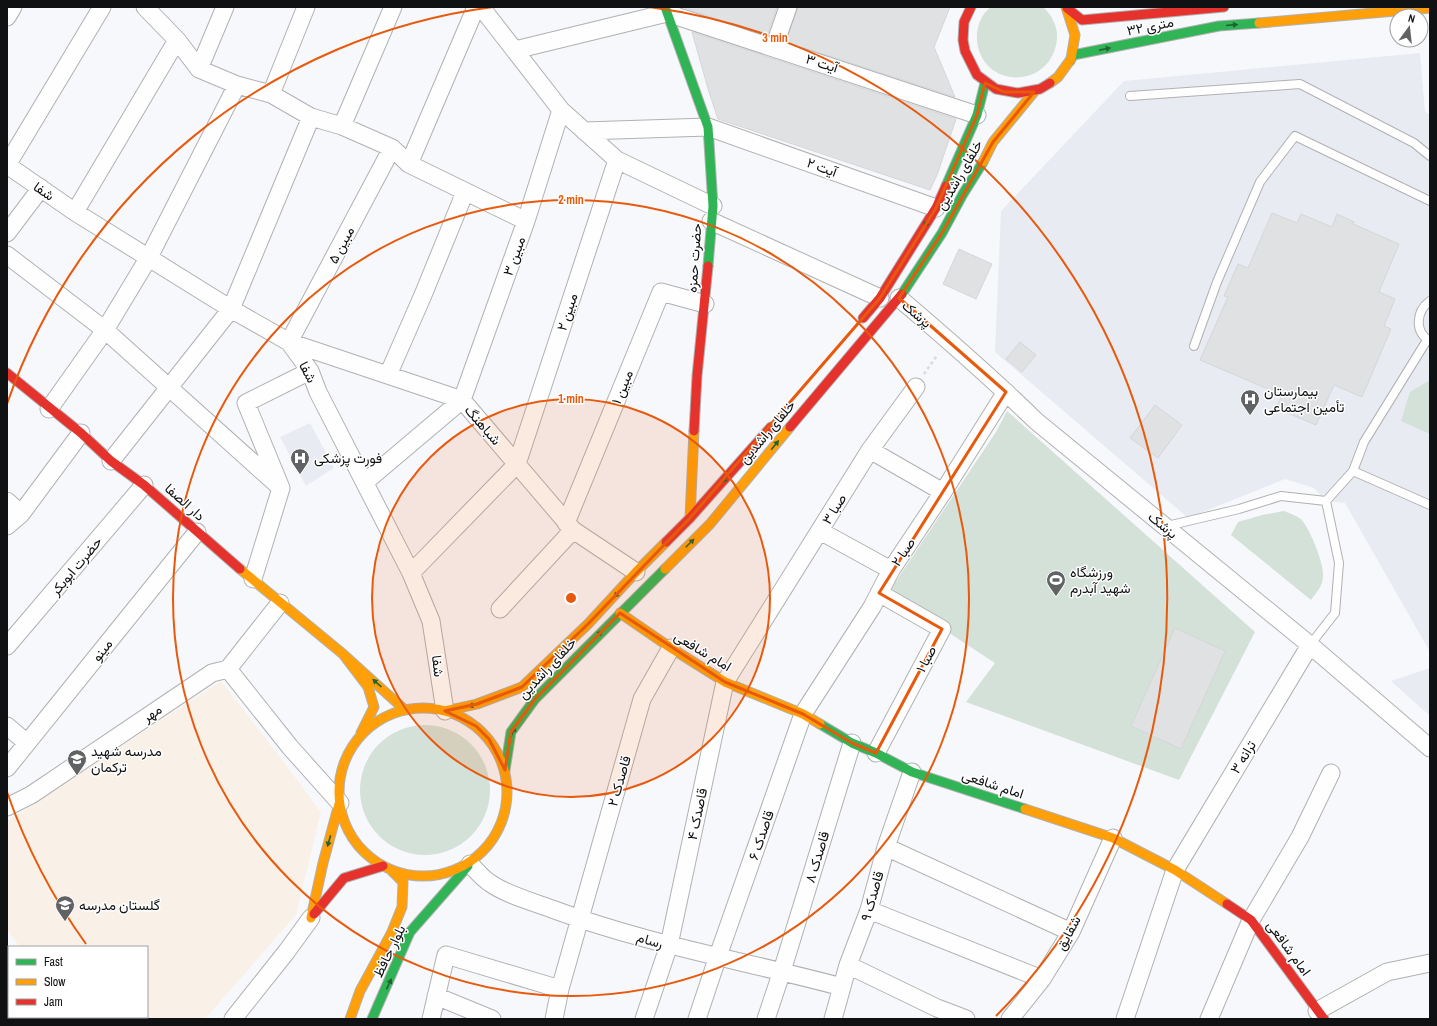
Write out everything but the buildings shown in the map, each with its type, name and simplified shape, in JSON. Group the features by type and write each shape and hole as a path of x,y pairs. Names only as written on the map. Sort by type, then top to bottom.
{"main road":[{"path":"971,7 963,26 963,43 967,60 977,75 985,83 1004,92 1019,94 1034,92 1045,87 1064,72 1070,61 1075,44 1074,25 1067,8"},
{"path":"1183,7 1196,10"},
{"name":"۳۲ متری","path":"1067,8 1082,20 1224,7"},
{"name":"حضرت حمزه","path":"666,10 708,126 712,214 705,304 697,376 690,518"},
{"name":"۳۲ متری","path":"1070,61 1073,55 1219,26 1389,11"},
{"name":"خلفای راشدین","path":"856,326 880,298 936,208 977,115 985,83"},
{"name":"خلفای راشدین","path":"505,770 511,732 536,699 710,524 860,341 899,298 942,233 963,194 979,170 993,142 1034,92"},
{"name":"دار الصفا","path":"7,373 49,409 81,433 112,461 144,485 280,603 343,654"},
{"name":"خلفای راشدین","path":"445,711 477,704 522,687 588,624 636,572 690,518 778,419"},
{"name":"امام شافعی","path":"620,613 670,648 725,682 804,714 852,743 876,753 912,772 1113,838 1175,870 1252,920 1321,1015"},
{"path":"343,654 405,710"},
{"path":"343,654 368,687 374,706 347,755 341,772 338,790 346,826 355,842 368,856 387,868 414,876 426,877 450,872 470,864"},
{"path":"357,739 379,720 405,710 425,708 445,711 461,717 476,726 489,739 499,754 505,770"},
{"name":"بلوار حافظ","path":"377,1016 410,932 470,864 483,852 500,828 508,800 508,785 505,770"},
{"path":"311,918 323,863 340,803"},
{"path":"311,918 344,878 387,868"},
{"name":"بلوار حافظ","path":"350,1019 360,991 391,934 402,907 403,882 387,868"},
{"path":"344,878 359,875 372,876"},
{"path":"395,891 402,907"}],"street":[{"path":"7,17 14,7"},
{"path":"7,165 102,7"},
{"path":"145,7 177,40 199,69 237,85 271,94 311,117 342,126 392,148 409,164 526,221"},
{"path":"199,69 225,7"},
{"path":"271,94 306,7"},
{"path":"342,126 393,7"},
{"path":"409,164 476,7"},
{"path":"481,7 561,110 617,160 712,214 880,298"},
{"path":"774,47 788,7"},
{"path":"515,50 666,10"},
{"name":"آیت ۳","path":"666,10 977,115"},
{"path":"75,212 177,40"},
{"path":"49,409 105,330 149,257 237,85"},
{"name":"مبین ۳","path":"462,400 526,221 561,110"},
{"path":"112,461 231,309 311,117"},
{"path":"584,131 708,126"},
{"name":"آیت ۲","path":"708,126 936,208"},
{"name":"مبین ۵","path":"290,342 392,148"},
{"name":"مبین ۲","path":"517,464 617,160"},
{"name":"شفا","path":"7,165 75,212 231,309 290,342 310,371 318,392 411,573 431,621 445,711"},
{"path":"7,233 40,188"},
{"path":"388,375 424,294 465,192"},
{"path":"7,255 105,330 281,488"},
{"name":"مبین ۱","path":"570,526 662,292 705,304"},
{"name":"پزشک","path":"899,298 947,339 1036,421 1310,645 1430,748"},
{"name":"شباهنگ","path":"290,342 462,400 570,526 636,572"},
{"path":"254,580 281,488 246,403 310,371"},
{"name":"صبا ۳","path":"725,682 870,450 916,386"},
{"name":"صبا ۲","path":"804,714 872,607 891,570 943,492 1006,392"},
{"path":"364,482 462,400"},
{"path":"7,526 21,514 81,433"},
{"path":"870,450 943,492"},
{"path":"411,573 517,464"},
{"name":"حضرت ابوبکر","path":"7,646 144,485"},
{"path":"7,501 21,514"},
{"path":"500,609 570,526"},
{"path":"820,531 891,570"},
{"name":"مینو","path":"7,768 197,532"},
{"name":"صبا ۱","path":"876,753 942,629 879,593"},
{"path":"280,603 228,669 290,746 340,803"},
{"name":"ترانه ۳","path":"1126,1019 1175,870 1310,645"},
{"name":"قاصدک ۲","path":"554,1019 560,988 642,699 670,648"},
{"name":"مهر","path":"7,807 31,795 212,672 228,669"},
{"name":"قاصدک ۴","path":"644,1019 669,945 725,682"},
{"name":"قاصدک ۶","path":"697,1019 804,714"},
{"path":"7,726 27,743"},
{"name":"قاصدک ۸","path":"766,1019 852,743"},
{"name":"قاصدک ۹","path":"833,1019 848,965 869,910 886,847 912,772"},
{"path":"1209,1019 1252,920 1300,837 1331,773"},
{"name":"شقایق","path":"1010,1019 1042,979 1071,932 1113,838"},
{"path":"886,847 1071,932"},
{"name":"رسام","path":"470,864 490,883 505,891 580,919 669,945 782,971 842,987"},
{"path":"869,910 1042,979"},
{"path":"233,1019 288,951 311,918"},
{"path":"431,1019 446,955 560,988"},
{"path":"1321,1015 1387,972 1430,963"},
{"path":"848,965 937,1008 966,1019"},
{"path":"436,996 492,1019"}],"lane":[{"path":"1130,96 1300,84 1414,143 1430,156"},
{"path":"1194,346 1217,282 1260,182 1295,136 1430,201"},
{"path":"1326,502 1353,471 1364,442 1429,340 1422,334 1419,326 1419,318 1421,310 1430,300"},
{"path":"1353,471 1430,506"},
{"path":"1165,527 1239,509 1280,496 1326,502"},
{"path":"1310,645 1335,613 1339,562 1326,502"}],"path":[{"path":"916,386 947,339"}],"highlighted area":[{"path":"985,83 1004,92 1034,92 993,142 942,233 899,298 1006,392 879,593 942,629 876,753 852,743 803,714 725,682 620,613 535,699 511,732 505,770 489,739 476,726 445,711 477,704 522,687 588,624 690,518 880,298 936,208 977,115"}],"shaded area":[{"path":"991,7 1043,7 1052,17 1057,39 1052,56 1043,68 1031,75 1017,77 1003,75 990,68 981,56 977,35 978,26 984,13"},
{"name":"بیمارستان تأمین اجتماعی","path":"1420,53 1425,112 1430,115 1430,652 1345,503 1326,501 1314,488 1285,479 1188,518 995,352 1001,211 1124,81"},
{"path":"1430,380 1430,434 1401,421 1410,392"},
{"name":"ورزشگاه شهید آبدرم","path":"1007,411 1255,632 1179,780 966,702 995,663 888,593 996,432"},
{"path":"310,423 334,468 306,486 280,437"},
{"path":"1284,511 1301,519 1305,524 1319,555 1323,570 1323,580 1319,589 1311,600 1231,535 1238,522 1262,515"},
{"path":"1430,668 1430,716 1391,681"},
{"path":"221,681 321,812 296,915 205,1019 76,1019 148,1018 148,946 19,946 7,930 7,821"},
{"path":"425,725 450,730 471,744 485,765 490,790 485,815 471,836 450,850 425,855 400,850 379,836 365,815 360,790 365,765 379,744 400,730"},
{"path":"7,955 8,1018 64,1019 7,1019"}],"traffic: fast":[{"path":"665,7 708,127 713,206 708,266"},
{"path":"1070,61 1073,55 1219,26 1259,23"},
{"path":"946,186 977,115 985,83"},
{"path":"902,294 942,233 963,194 983,162"},
{"path":"505,770 511,732 535,699 665,569"},
{"path":"820,724 852,743 876,753 912,772 1025,809"},
{"path":"372,1019 410,932 468,866"}],"traffic: slow":[{"path":"1050,83 1058,77 1071,59 1075,35 1066,7"},
{"path":"1259,23 1430,8"},
{"path":"983,162 993,142 1034,92"},
{"path":"665,569 710,524 790,427"},
{"path":"690,518 694,431"},
{"path":"445,711 477,704 522,687 588,624 666,542"},
{"path":"240,569 343,654"},
{"path":"620,613 671,648 725,682 803,714 820,724"},
{"path":"361,733 374,707 368,687 343,654 405,710"},
{"path":"415,708 431,708 455,714 470,722 483,732 493,745 501,760 506,776 507,792 506,808 501,824 493,839 483,852 470,862 447,873 431,876 415,876 399,873 383,866 369,857 358,846 349,832 342,816 339,800 339,784 342,768 349,752 358,738 369,727 383,718 399,711 415,708"},
{"path":"311,918 323,863 339,804"},
{"path":"1025,809 1113,838 1175,870 1227,904"},
{"path":"350,1019 360,991 391,934 402,907 403,882 391,870"}],"traffic: jam":[{"path":"971,7 964,22 963,40 965,51 977,75 996,89 1018,93 1040,89 1050,83"},
{"path":"1067,8 1082,20 1224,7"},
{"path":"863,318 880,298 936,208 946,186"},
{"path":"694,431 697,376 708,266"},
{"path":"790,427 902,294"},
{"path":"7,373 81,433 111,461 144,485 240,569"},
{"path":"666,542 690,518 771,427"},
{"path":"314,914 344,878 383,866"},
{"path":"1227,904 1251,920 1324,1019"}],"place":[{"name":"بیمارستان تأمین اجتماعی","path":"1250,416"},
{"name":"فورت پزشکی","path":"300,475"},
{"name":"ورزشگاه شهید آبدرم","path":"1056,597"},
{"name":"مدرسه شهید ترکمان","path":"77,776"},
{"name":"گلستان مدرسه","path":"65,922"}]}
